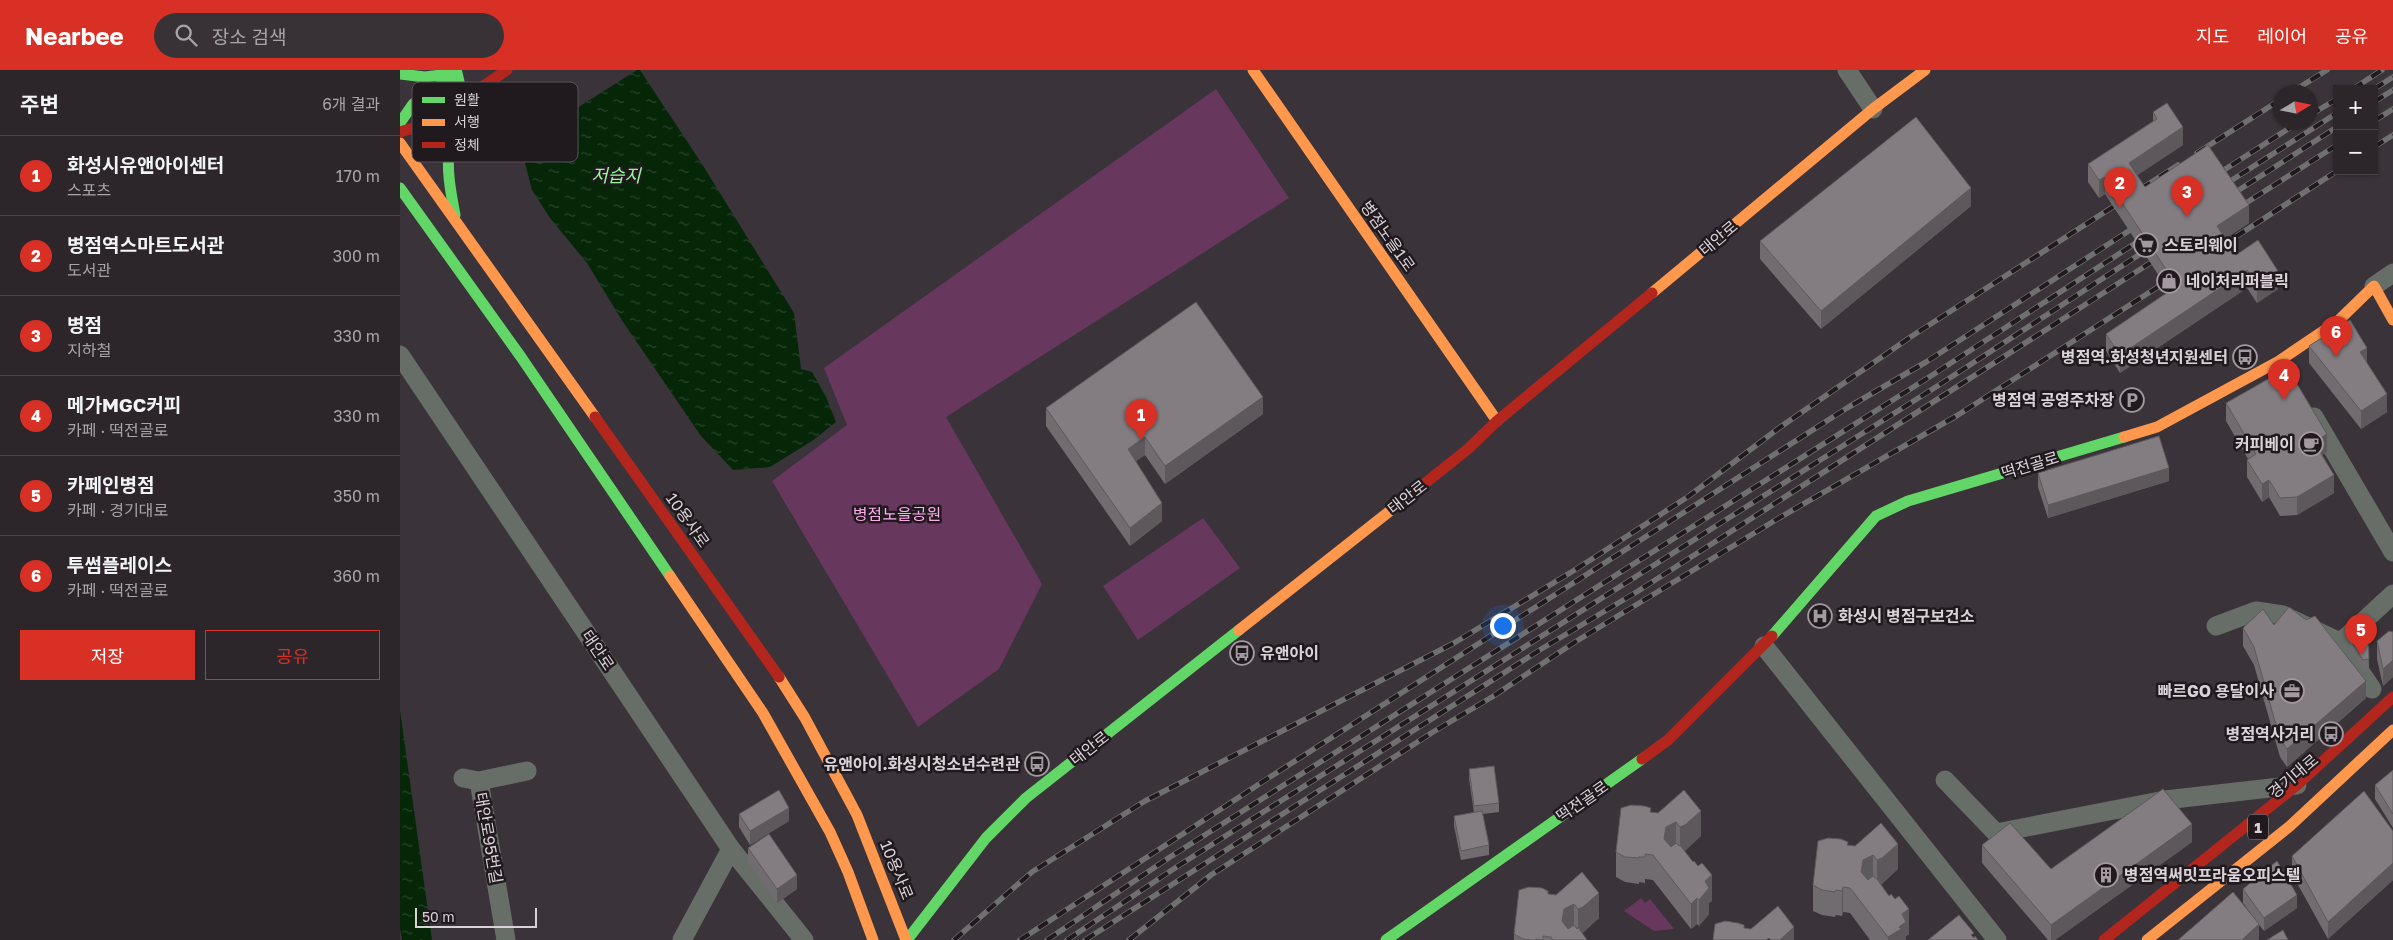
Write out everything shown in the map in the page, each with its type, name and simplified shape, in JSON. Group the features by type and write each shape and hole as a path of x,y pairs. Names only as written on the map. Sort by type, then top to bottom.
{"street":[{"path":"489,82 507,70"},
{"name":"병점노을1로","path":"1253,70 1497,420"},
{"path":"1847,70 1873,108"},
{"name":"태안로","path":"907,940 986,838 1026,798 1468,449 1497,420 1873,108 1925,70"},
{"path":"400,74 425,77 460,72"},
{"path":"445,82 460,72"},
{"path":"400,123 412,105"},
{"path":"400,132 412,128"},
{"name":"10용사로","path":"400,144 412,161"},
{"name":"10용사로","path":"413,162 770,663 805,718 857,815 907,940"},
{"path":"447,162 457,224"},
{"path":"400,188 521,357 763,713 830,832 848,872 872,940"},
{"path":"412,225 436,240"},
{"path":"2393,273 2374,286 2393,320"},
{"name":"떡전골로","path":"1386,940 1668,740 1764,646 1876,516 1908,501 2157,427 2283,367 2374,286"},
{"name":"태안로","path":"400,355 731,849 804,940"},
{"path":"2306,404 2340,458 2393,552"},
{"path":"2342,643 2393,594"},
{"path":"2216,626 2256,611 2283,615 2342,643 2372,688"},
{"path":"1764,646 1997,940"},
{"name":"경기대로","path":"2104,940 2297,785 2393,697"},
{"name":"경기대로","path":"2119,940 2278,811 2393,711"},
{"name":"경기대로","path":"2147,940 2290,826 2393,730"},
{"name":"태안로95번길","path":"506,940 471,779 527,771"},
{"path":"1945,780 1996,833 2164,800 2297,785"},
{"path":"682,940 731,849"}],"green space":[{"name":"병점노을공원","path":"1216,89 1289,198 946,417 1042,584 999,669 918,727 772,481 847,425 824,368"},
{"path":"1203,518 1240,568 1138,640 1103,586"},
{"path":"1641,898 1645,903 1650,899 1674,929 1654,931 1624,911"}],"water":[{"name":"저습지","path":"637,70 640,70 702,164 794,313 801,369 812,372 826,397 836,422 812,441 770,467 733,470 701,436 623,322 587,263 550,218 532,190 525,162 578,162 578,107"},
{"path":"400,710 432,940 402,940 400,928"}],"building":[{"path":"2167,103 2183,127 2129,163 2145,187 2208,145 2249,205 2217,226 2236,255 2258,240 2278,271 2257,285 2247,270 2120,355 2106,334 2177,286 2105,177 2099,180 2088,164 2157,119 2153,112"},
{"path":"1916,117 1971,188 1821,311 1760,241"},
{"path":"1196,302 1263,397 1165,466 1145,437 1128,449 1162,503 1130,528 1046,408"},
{"path":"2350,320 2367,348 2360,352 2387,394 2361,411 2309,346"},
{"path":"2284,370 2291,374 2327,434 2314,442 2334,475 2297,497 2280,498 2269,480 2262,484 2247,460 2256,454 2226,403"},
{"path":"2159,436 2169,468 2048,505 2038,473"},
{"path":"2289,607 2306,620 2315,616 2366,681 2287,749 2280,739 2254,647 2243,628 2263,609 2274,625"},
{"path":"2368,621 2369,659 2363,660 2350,639"},
{"path":"2389,631 2393,632 2393,660 2383,669 2377,641"},
{"path":"1494,766 1499,803 1474,806 1469,769"},
{"path":"2393,770 2393,814 2375,785"},
{"name":"병점역써밋프라움오피스텔","path":"2163,789 2192,824 2051,925 1982,845 2010,823 2051,869"},
{"path":"779,790 789,808 750,831 739,814"},
{"path":"1684,790 1701,811 1685,825 1680,827 1676,822 1666,827 1664,839 1671,847 1676,843 1680,845 1693,862 1698,866 1702,863 1712,875 1705,881 1709,888 1699,900 1697,898 1691,904 1653,855 1645,854 1645,857 1639,858 1625,857 1616,852 1621,808 1631,805 1644,806 1651,808 1650,812 1658,813"},
{"path":"2364,791 2393,831 2393,863 2328,922 2292,856"},
{"path":"1482,811 1489,845 1461,851 1454,816"},
{"path":"1881,823 1898,844 1882,858 1877,860 1873,855 1863,860 1861,872 1868,880 1873,876 1877,879 1889,896 1891,894 1895,899 1899,896 1909,909 1902,914 1906,922 1899,927 1901,929 1888,937 1850,888 1843,887 1842,891 1836,890 1835,892 1822,890 1813,885 1818,841 1828,838 1841,839 1848,842 1847,845 1855,846"},
{"path":"769,834 797,875 777,889 748,848"},
{"path":"2277,861 2297,895 2264,918 2243,889"},
{"path":"1582,872 1599,893 1583,907 1578,909 1574,904 1564,909 1562,921 1568,929 1574,925 1577,929 1578,927 1587,940 1553,940 1551,937 1543,936 1543,940 1532,940 1523,939 1514,934 1519,890 1529,887 1542,888 1548,891 1548,894 1556,895"},
{"path":"2233,892 2259,924 2242,940 2178,940"},
{"path":"1778,906 1794,927 1780,940 1771,940 1769,938 1766,940 1713,940 1715,924 1725,921 1738,923 1744,925 1744,928 1751,929"},
{"path":"1959,915 1974,933 1971,935 1974,938 1975,936 1978,940 1928,940"},
{"path":"2283,930 2288,940 2267,940"}],"railway":[{"path":"2303,85 2327,70"},
{"path":"2359,85 2382,70"},
{"path":"2378,86 2393,77"},
{"path":"2378,99 2393,90"},
{"path":"2318,110 2333,101"},
{"path":"2197,153 2273,104"},
{"path":"2378,118 2393,109"},
{"path":"2221,187 2333,116"},
{"path":"2213,177 2286,130"},
{"path":"2228,197 2333,130"},
{"path":"2378,144 2393,135"},
{"path":"2235,210 2333,148"},
{"path":"954,940 1032,872 1145,801 1454,643 1578,568 1689,496 1779,428 1912,336 2178,165"},
{"path":"2217,249 2333,174"},
{"path":"1020,940 1270,777 1847,408 1926,362 2141,223"},
{"path":"1047,940 1170,857 1934,374 2148,235"},
{"path":"1067,940 1178,866 1939,385 2154,245"},
{"path":"1085,940 1543,648 1635,593 2161,256"},
{"path":"1129,940 1211,875 1433,732 1492,697 1575,642 1779,518 1958,415 2175,276"}],"traffic: fast":[{"path":"400,74 425,77 457,73 459,82"},
{"path":"445,82 455,75"},
{"path":"400,123 412,105"},
{"path":"448,162 455,215"},
{"path":"400,188 521,357 670,576"},
{"path":"1772,636 1876,516 1908,501 2124,437"},
{"path":"907,940 986,838 1026,798 1239,630"},
{"path":"1386,940 1642,759"}],"traffic: slow":[{"path":"1253,70 1497,421"},
{"path":"1652,293 1873,109 1925,70"},
{"path":"400,143 412,160"},
{"path":"414,162 595,417"},
{"path":"2124,437 2157,427 2279,361 2338,321 2374,286 2393,320"},
{"path":"1239,630 1414,492"},
{"path":"670,576 763,713 830,832 848,872 873,940"},
{"path":"779,677 805,718 857,815 906,940"},
{"path":"2147,940 2290,826 2393,730"}],"traffic: jam":[{"path":"489,82 507,70"},
{"path":"400,132 412,128"},
{"path":"1414,492 1468,449 1497,421 1652,293"},
{"path":"595,417 779,677"},
{"path":"1642,759 1668,740 1772,636"},
{"path":"2104,940 2297,785 2393,697"}],"place":[{"name":"병점역스마트도서관","path":"2120,208"},
{"name":"병점","path":"2187,217"},
{"name":"스토리웨이","path":"2146,245"},
{"name":"네이처리퍼블릭","path":"2169,281"},
{"name":"병점역.화성청년지원센터","path":"2245,357"},
{"name":"투썸플레이스","path":"2336,357"},
{"name":"병점역 공영주차장","path":"2132,400"},
{"name":"메가MGC커피","path":"2284,400"},
{"name":"화성시유앤아이센터","path":"1141,440"},
{"name":"커피베이","path":"2311,444"},
{"name":"화성시 병점구보건소","path":"1820,616"},
{"name":"유앤아이","path":"1242,653"},
{"name":"카페인병점","path":"2361,655"},
{"name":"빠르GO 용달이사","path":"2292,691"},
{"name":"병점역사거리","path":"2331,734"},
{"name":"유앤아이.화성시청소년수련관","path":"1037,764"},
{"name":"병점역써밋프라움오피스텔","path":"2106,875"}]}
